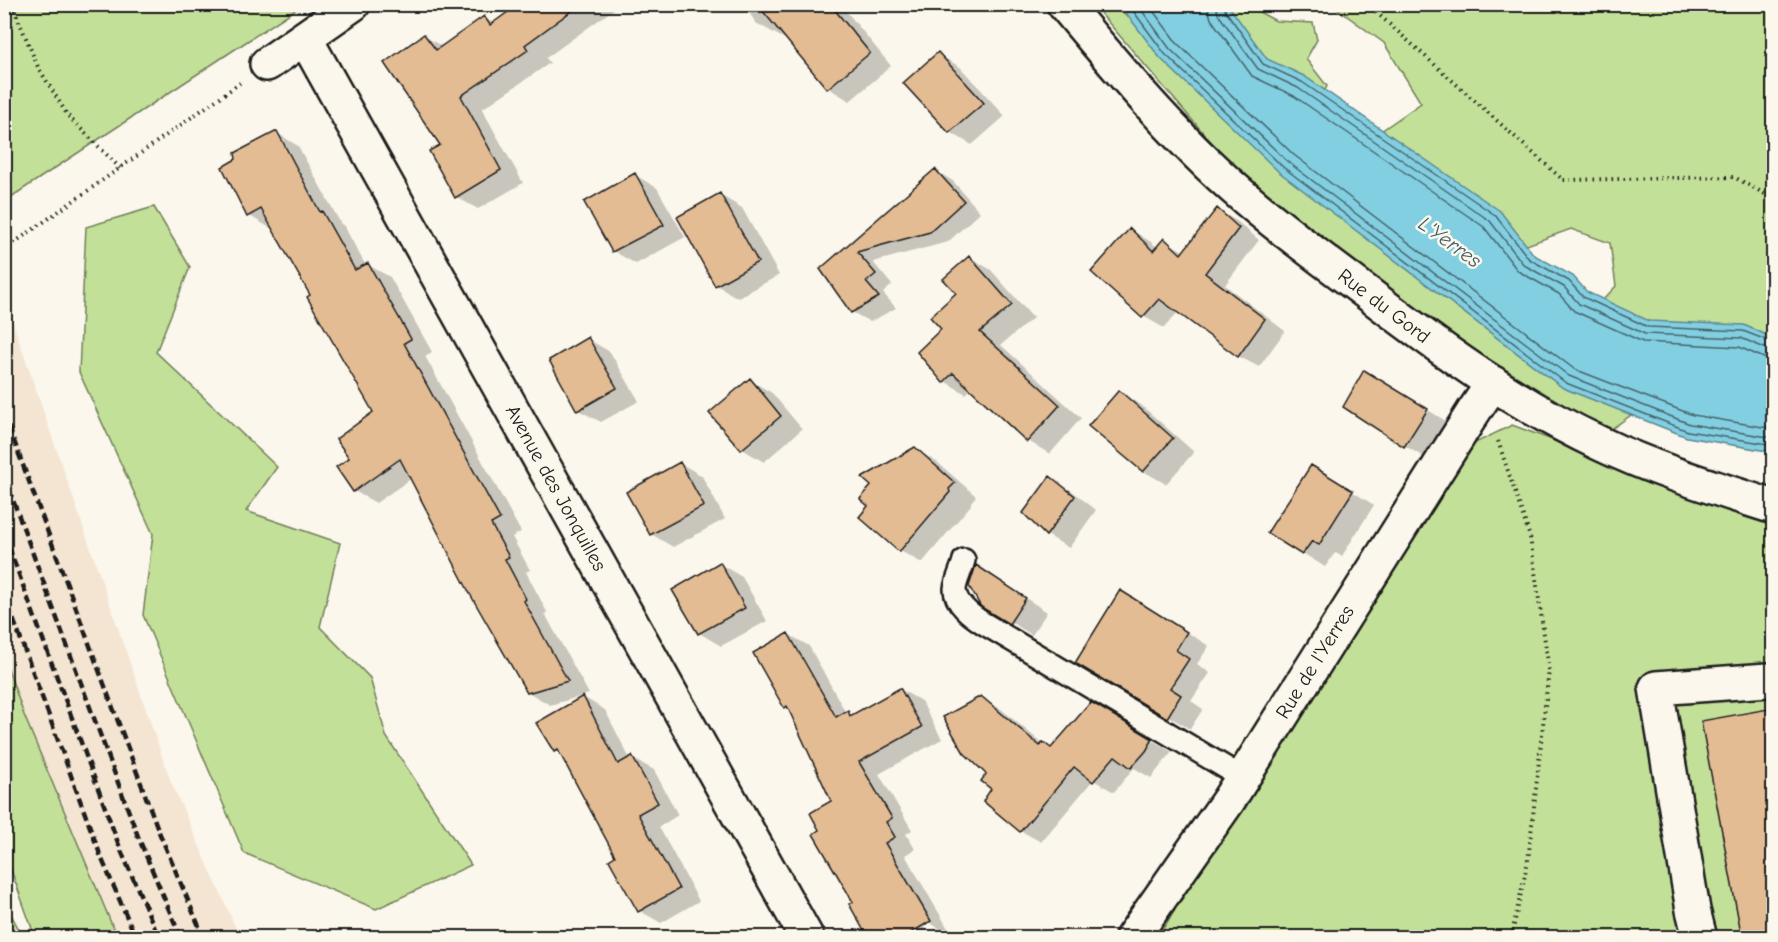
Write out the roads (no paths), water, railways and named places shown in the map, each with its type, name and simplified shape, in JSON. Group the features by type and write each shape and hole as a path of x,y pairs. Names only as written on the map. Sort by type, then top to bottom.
{"street":[{"path":"267,64 353,4"},
{"name":"Rue du Gord","path":"1064,4 1125,76 1192,149 1256,208 1440,349 1488,390 1530,408 1600,444 1692,481 1773,507"},
{"name":"Avenue des Jonquilles","path":"305,38 807,938"},
{"name":"Rue de l'Yerres","path":"1132,938 1243,778 1488,390"},
{"path":"1700,938 1693,910 1656,688 1773,681"}],"lane":[{"path":"964,560 955,591 959,603 982,624 1243,778"}],"water":[{"name":"L'Yerres","path":"1120,5 1228,5 1267,59 1304,76 1500,211 1534,255 1573,276 1587,292 1649,321 1744,325 1773,338 1773,452 1687,437 1563,388 1279,172 1160,58"}],"railway":[{"path":"4,414 159,832 204,938"},
{"path":"4,476 139,839 181,938"},
{"path":"4,534 120,848 159,938"},
{"path":"4,594 101,857 136,938"}]}
